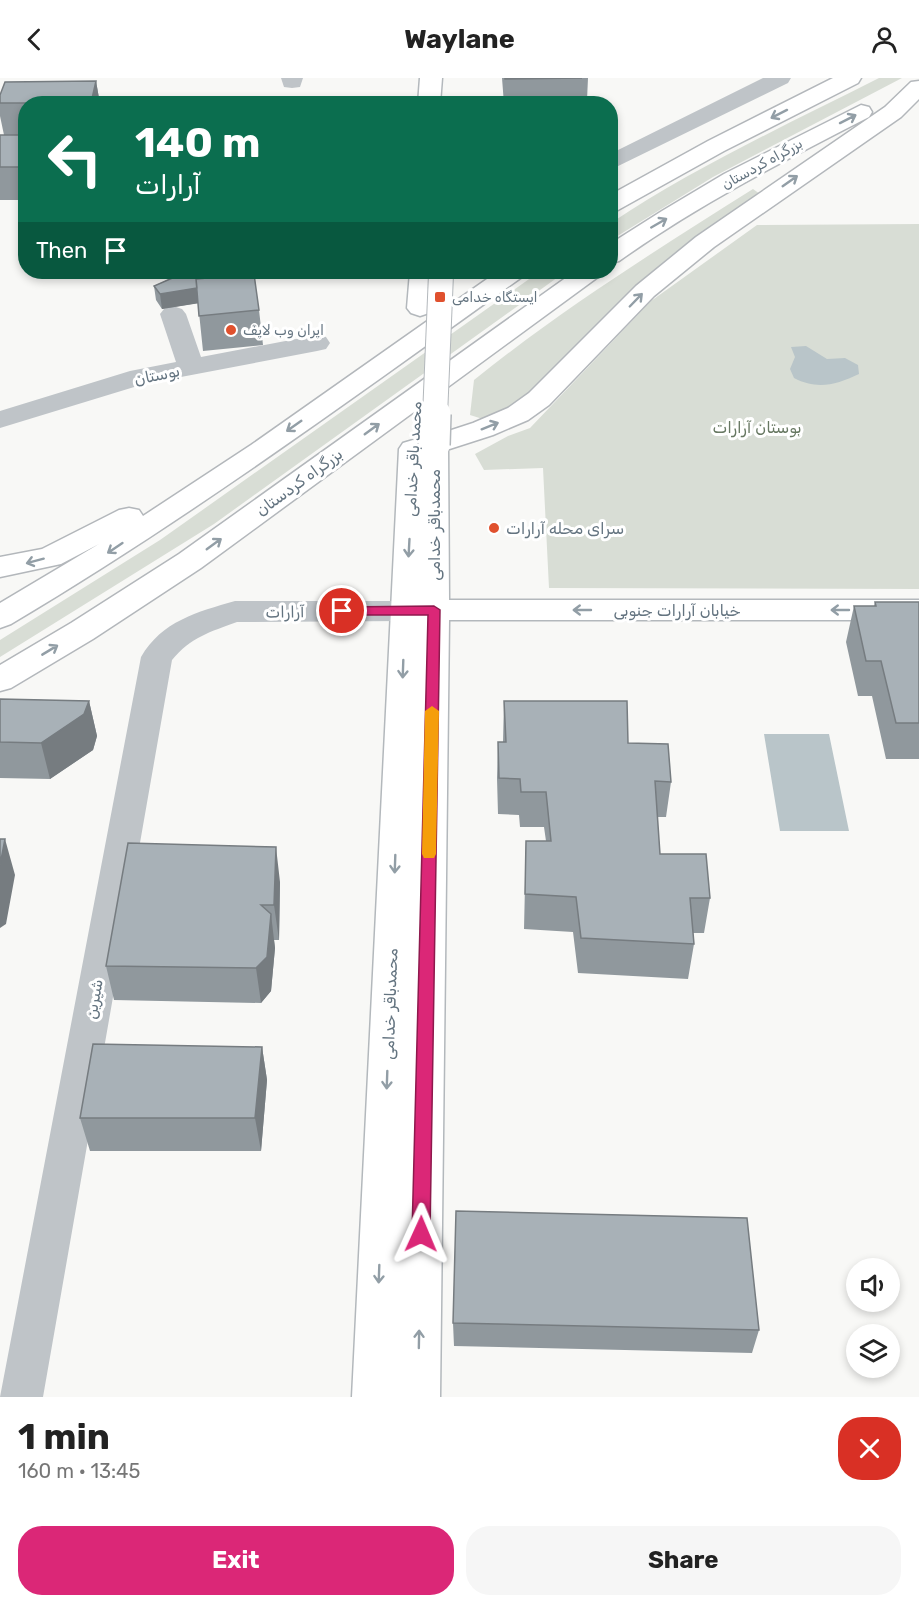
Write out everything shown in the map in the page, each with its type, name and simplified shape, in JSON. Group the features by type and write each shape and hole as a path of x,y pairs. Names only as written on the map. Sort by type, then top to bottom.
{"main road":[{"path":"429,96 430,78"},
{"path":"445,78 445,96"},
{"path":"618,201 716,146 850,78"},
{"path":"424,432 509,418 539,399 645,291 688,256 791,181 893,112 919,85"},
{"name":"بزرگراه کردستان","path":"618,250 642,233 759,164 919,85"},
{"name":"محمد باقر خدامی","path":"420,610 424,432 420,308 434,279"},
{"name":"محمد باقر خدامی","path":"424,432 436,279"},
{"path":"0,617 75,575 257,453 503,279"},
{"name":"بزرگراه کردستان","path":"0,680 82,631 190,561 579,279"},
{"path":"0,567 50,557 257,453"},
{"path":"418,1397 420,610"},
{"name":"خیابان آرارات جنوبی","path":"420,610 919,610"},
{"name":"محمدباقر خدامی","path":"374,1397 420,610"}],"street":[{"path":"618,159 654,139 780,78"},
{"path":"173,314 192,368"},
{"name":"بوستان","path":"0,420 139,377 317,343"},
{"name":"آرارات","path":"202,623 235,612 420,610"},
{"name":"شیرین","path":"21,1397 157,657 174,637 202,623"}],"green space":[{"path":"879,78 902,78 713,177 618,236 618,219 676,183"},
{"path":"753,189 760,194 664,262 505,415 489,421 470,415 474,380 541,329 613,279 618,279 618,276"},
{"name":"بوستان آرارات","path":"919,224 919,589 549,588 543,468 484,470 475,454 508,436 530,428 651,301 757,225"},
{"path":"529,279 555,279 214,524 0,657 0,640 160,540"}],"shaded area":[{"path":"806,346 827,359 845,358 858,365 859,374 826,385 811,384 794,378 790,369 795,357 791,347"},
{"path":"764,734 829,734 849,831 780,831"}],"building":[{"path":"505,78 582,78 505,79"},
{"path":"96,81 93,96 18,96 18,103 0,103 0,95 5,82"},
{"path":"0,135 18,135 18,167 0,167"},
{"path":"170,279 196,279 197,288 160,294 154,286"},
{"path":"196,279 255,279 259,310 199,316"},
{"path":"875,602 919,602 919,723 896,723 881,661 866,661 854,606 876,606"},
{"path":"0,699 89,701 84,714 41,743 0,742"},
{"path":"504,701 627,701 628,743 668,744 671,782 655,781 660,854 706,854 710,898 690,898 694,944 581,938 576,897 525,894 526,841 551,841 546,792 521,792 520,779 499,778 498,742 506,742"},
{"path":"0,839 5,839 0,865"},
{"path":"128,843 276,847 274,905 261,905 271,914 267,957 256,968 106,966"},
{"path":"93,1044 262,1047 255,1118 80,1118"},
{"path":"456,1211 747,1218 759,1330 453,1323"}],"slow traffic":[{"path":"429,854 432,711"}],"place":[{"name":"ایستگاه خدامی","path":"440,297"},
{"name":"ایران وب لایف","path":"231,330"},
{"name":"سرای محله آرارات","path":"494,528"}],"route":[{"path":"342,611 434,610 421,1234"}]}
